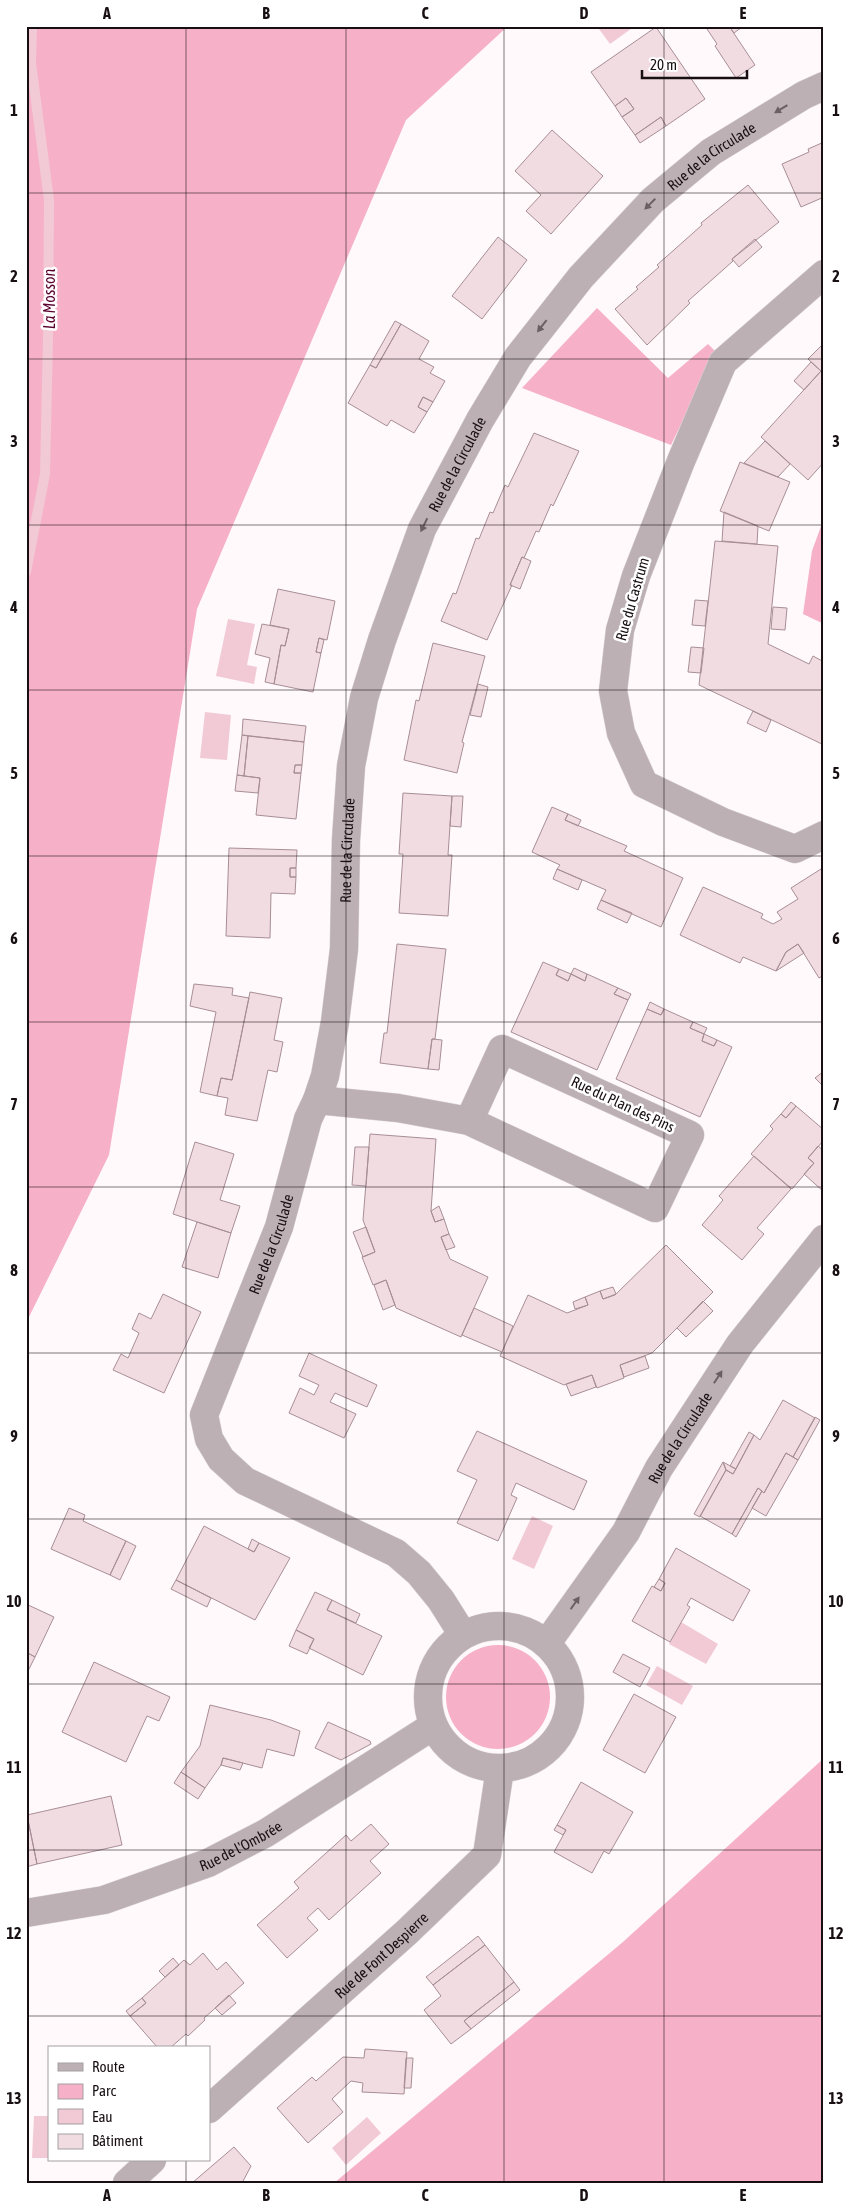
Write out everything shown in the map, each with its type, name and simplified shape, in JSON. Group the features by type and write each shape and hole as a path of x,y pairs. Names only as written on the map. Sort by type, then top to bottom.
{"street":[{"name":"Rue de la Circulade","path":"463,1635 441,1600 419,1573 396,1553 246,1480 221,1459 209,1439 204,1415 278,1227 308,1119 325,1076 335,1022 344,950 346,840 351,766 364,698 382,640 422,529 480,420 518,357 581,276 653,200 711,152 804,95 824,86"},
{"name":"Rue du Castrum","path":"824,274 723,362 636,576 620,630 613,691 621,734 644,784 723,822 795,849 824,835"},
{"name":"Rue du Plan des Pins","path":"317,1100 398,1108 469,1121 655,1208 690,1135 502,1049 469,1121"},
{"name":"Rue de la Circulade","path":"547,1643 626,1532 660,1468 740,1344 824,1239"},
{"path":"506,1625 528,1631 547,1643 562,1662 570,1685 570,1710 561,1733 545,1752 524,1764 500,1769 479,1766 460,1757 444,1743 433,1726 428,1706 428,1685 435,1665 447,1648 463,1635 484,1626 506,1625"},
{"name":"Rue de l'Ombrée","path":"26,1913 104,1900 208,1863 266,1833 433,1726"},
{"name":"Rue de Font Despierre","path":"210,2108 407,1932 487,1854 500,1769"},
{"path":"127,2183 150,2162"}],"green space":[{"path":"26,26 508,26 406,120 197,609 109,1155 26,1323"},
{"path":"597,308 668,378 708,344 716,352 671,445 522,388"},
{"path":"824,518 824,624 803,614 812,551"},
{"path":"498,1645 518,1649 535,1660 546,1677 550,1697 546,1717 535,1734 518,1745 498,1749 478,1745 461,1734 450,1717 446,1697 450,1677 461,1660 478,1649"},
{"path":"824,1758 824,2183 334,2183 623,1942"}],"water":[{"path":"603,26 635,26 610,44 599,29"},
{"path":"228,619 255,624 247,665 257,667 254,684 216,676"},
{"path":"205,712 231,715 227,760 200,758"},
{"path":"532,1516 553,1526 534,1569 512,1559"},
{"path":"681,1622 718,1644 706,1664 669,1644"},
{"path":"657,1666 693,1686 682,1705 646,1685"},
{"path":"34,2116 48,2116 48,2158 32,2158"},
{"path":"367,2117 381,2133 346,2165 332,2148"}],"building":[{"path":"705,26 729,26 755,65 736,78 715,46 717,44"},
{"path":"729,26 741,26 742,27 734,33"},
{"path":"656,27 705,99 666,126 661,117 635,135 622,117 634,109 626,98 615,106 591,72"},
{"path":"626,98 634,109 622,117 615,106"},
{"path":"661,117 666,126 640,143 635,135"},
{"path":"552,130 603,176 551,234 526,211 541,195 515,171"},
{"path":"824,142 824,197 801,207 782,164 809,152 808,149"},
{"path":"748,185 779,222 732,259 733,261 688,301 690,303 647,345 615,309 659,267 657,265 702,225 701,223"},
{"path":"498,237 527,260 482,319 452,296"},
{"path":"755,239 762,247 739,267 732,259"},
{"path":"395,321 401,324 376,368 370,365"},
{"path":"401,324 429,341 419,359 434,367 430,373 445,381 433,402 423,397 418,407 427,412 414,433 391,420 387,426 348,403 370,365 376,368"},
{"path":"823,344 824,462 808,480 761,437 821,371 808,359"},
{"path":"811,362 821,371 804,390 794,381"},
{"path":"423,397 433,402 427,412 418,407"},
{"path":"534,433 579,451 553,506 551,504 539,532 536,531 524,558 522,557 510,585 512,585 487,640 441,621 453,593 456,594 476,538 479,539 490,512 493,513 505,485 508,487"},
{"path":"765,441 790,464 778,477 744,463"},
{"path":"740,462 790,482 769,531 720,511"},
{"path":"724,512 758,526 757,544 722,541"},
{"path":"715,541 778,546 768,644 809,664 813,656 824,662 824,745 699,685"},
{"path":"522,557 531,561 520,589 510,585"},
{"path":"278,589 335,601 327,640 319,638 316,652 321,653 313,692 274,684 281,645 285,646 289,629 270,625"},
{"path":"695,600 708,601 705,626 692,625"},
{"path":"773,607 787,608 785,630 771,629"},
{"path":"262,624 289,629 285,646 281,645 274,684 265,682 270,658 255,654"},
{"path":"319,638 324,640 321,653 316,652"},
{"path":"433,643 485,656 462,742 464,743 457,773 404,760 416,700 419,701"},
{"path":"691,647 704,648 701,673 688,672"},
{"path":"478,684 488,687 481,717 470,715"},
{"path":"753,711 771,720 766,732 747,723"},
{"path":"243,719 306,726 304,742 242,735"},
{"path":"242,735 248,736 244,776 237,775"},
{"path":"248,736 304,742 302,765 295,765 294,773 301,773 296,819 256,815 260,778 244,776"},
{"path":"295,765 302,765 301,773 294,773"},
{"path":"237,775 260,778 258,793 235,791"},
{"path":"403,793 452,796 448,855 452,855 448,916 399,913 403,854 399,854"},
{"path":"452,796 463,796 461,827 450,826"},
{"path":"552,807 568,814 565,820 627,846 624,851 683,878 661,927 601,900 606,890 557,869 560,865 532,852"},
{"path":"568,814 581,820 578,826 565,820"},
{"path":"229,848 297,850 296,868 290,868 290,877 296,877 295,894 271,893 270,938 226,936"},
{"path":"290,868 296,868 296,877 290,877"},
{"path":"557,869 582,880 578,890 553,879"},
{"path":"821,869 824,873 824,975 819,978 798,944 786,952 776,971 743,957 740,963 680,935 703,887 763,914 761,918 773,924 782,919 777,912 798,899 791,888"},
{"path":"601,900 632,913 627,923 597,909"},
{"path":"397,944 446,949 435,1039 432,1039 428,1069 380,1063 384,1033 387,1033"},
{"path":"798,944 804,953 776,971 786,952"},
{"path":"543,962 559,969 556,975 568,981 571,974 585,981 587,974 618,988 614,994 628,1000 597,1070 511,1032"},
{"path":"574,968 587,974 585,981 571,974"},
{"path":"559,969 571,974 568,981 556,975"},
{"path":"194,984 233,988 232,995 249,998 232,1080 221,1078 217,1096 200,1092 216,1012 190,1006"},
{"path":"618,988 631,994 628,1000 614,994"},
{"path":"250,992 282,998 274,1040 283,1042 277,1072 268,1070 257,1121 225,1115 228,1098 217,1096 221,1078 232,1080"},
{"path":"650,1002 664,1009 661,1015 647,1009"},
{"path":"647,1009 661,1015 664,1009 693,1022 690,1028 704,1034 702,1041 714,1046 717,1040 732,1047 700,1117 616,1079"},
{"path":"693,1022 707,1028 704,1034 690,1028"},
{"path":"704,1034 717,1040 714,1046 702,1041"},
{"path":"432,1039 442,1040 439,1070 428,1069"},
{"path":"824,1071 824,1087 815,1078"},
{"path":"791,1102 796,1106 786,1118 781,1114"},
{"path":"796,1106 824,1130 824,1140 808,1158 814,1163 792,1189 751,1154 773,1129 770,1126 781,1114 786,1118"},
{"path":"370,1134 436,1139 431,1211 435,1222 444,1219 449,1234 441,1237 450,1259 488,1277 461,1337 396,1308 386,1280 373,1285 362,1257 375,1252 363,1220"},
{"path":"195,1142 234,1154 220,1200 240,1206 231,1233 173,1214"},
{"path":"818,1146 824,1151 824,1192 804,1174 814,1163 808,1158"},
{"path":"355,1147 369,1147 366,1186 352,1185"},
{"path":"754,1156 791,1189 757,1228 764,1234 742,1260 702,1225 723,1200 719,1196"},
{"path":"439,1206 444,1219 435,1222 431,1211"},
{"path":"197,1222 231,1233 218,1278 182,1267"},
{"path":"366,1227 375,1252 363,1257 353,1232"},
{"path":"449,1234 455,1247 446,1250 441,1237"},
{"path":"666,1245 713,1292 652,1353 620,1365 624,1378 597,1388 592,1375 564,1385 500,1356 528,1295 567,1313 588,1305 585,1297 600,1291 603,1299 615,1295"},
{"path":"386,1280 395,1305 383,1310 374,1285"},
{"path":"613,1287 616,1294 603,1299 600,1291"},
{"path":"163,1294 201,1312 164,1393 113,1370 121,1354 128,1358 139,1333 132,1329 139,1313 151,1319"},
{"path":"585,1297 588,1305 575,1309 573,1302"},
{"path":"703,1301 713,1311 686,1337 677,1328"},
{"path":"474,1308 513,1326 502,1352 462,1335"},
{"path":"309,1353 377,1385 367,1407 335,1393 330,1402 356,1414 344,1438 289,1413 300,1388 314,1395 319,1385 299,1376"},
{"path":"645,1356 649,1368 624,1377 620,1365"},
{"path":"592,1375 596,1387 571,1396 566,1384"},
{"path":"783,1400 815,1418 793,1457 786,1453 764,1493 758,1488 732,1534 700,1516 726,1470 733,1474 754,1435 760,1440"},
{"path":"815,1417 820,1420 798,1460 793,1457"},
{"path":"477,1431 587,1481 574,1510 516,1483 511,1495 517,1498 498,1541 457,1523 477,1480 457,1471"},
{"path":"749,1432 754,1435 736,1469 730,1466"},
{"path":"786,1453 798,1460 766,1516 752,1508 762,1491 764,1493"},
{"path":"723,1462 736,1469 733,1474 726,1470"},
{"path":"723,1462 726,1470 700,1517 694,1514"},
{"path":"758,1488 762,1491 736,1537 732,1534"},
{"path":"69,1508 85,1515 83,1521 126,1541 110,1575 51,1549"},
{"path":"204,1526 254,1552 259,1543 290,1558 255,1620 176,1580"},
{"path":"252,1539 259,1543 254,1552 248,1549"},
{"path":"126,1541 136,1546 120,1580 110,1575"},
{"path":"676,1548 750,1590 733,1621 691,1598 687,1605 690,1607 670,1642 632,1621 652,1586 661,1591 665,1583 659,1579"},
{"path":"659,1579 665,1583 661,1591 654,1587"},
{"path":"176,1580 211,1598 207,1607 171,1589"},
{"path":"315,1592 332,1600 327,1610 382,1636 363,1675 309,1648 314,1639 296,1630"},
{"path":"332,1600 360,1614 356,1623 327,1610"},
{"path":"26,1604 54,1617 35,1657 26,1652"},
{"path":"296,1630 314,1639 307,1654 289,1646"},
{"path":"26,1652 35,1657 26,1675"},
{"path":"623,1654 650,1668 640,1687 613,1672"},
{"path":"94,1662 170,1697 159,1721 147,1716 126,1762 62,1732"},
{"path":"634,1694 676,1717 645,1773 603,1750"},
{"path":"210,1705 271,1720 300,1731 294,1756 267,1749 262,1768 223,1758 221,1765 205,1788 181,1772 200,1746"},
{"path":"328,1722 370,1741 371,1744 341,1760 315,1748"},
{"path":"223,1758 243,1763 240,1770 221,1765"},
{"path":"181,1772 205,1788 198,1799 174,1783"},
{"path":"581,1782 633,1812 609,1854 604,1851 592,1873 554,1852 566,1830 557,1825"},
{"path":"111,1796 122,1845 37,1864 27,1815"},
{"path":"26,1815 37,1864 26,1867"},
{"path":"371,1824 389,1844 370,1861 381,1873 329,1920 318,1908 307,1918 318,1930 287,1958 257,1925 299,1888 294,1882 346,1835 351,1841"},
{"path":"557,1825 566,1830 563,1835 554,1830"},
{"path":"478,1936 485,1945 433,1985 426,1977"},
{"path":"485,1945 514,1982 464,2021 471,2029 451,2044 424,2010 441,1996 433,1985"},
{"path":"203,1953 217,1970 226,1962 244,1983 204,2018 205,2020 188,2036 186,2034 172,2046 156,2046 130,2016 146,2003 142,1998 184,1960 190,1965"},
{"path":"173,1958 179,1965 165,1977 159,1971"},
{"path":"514,1982 520,1990 471,2029 464,2021"},
{"path":"229,1995 236,2003 222,2015 215,2008"},
{"path":"142,1998 146,2003 130,2016 126,2011"},
{"path":"365,2049 407,2052 404,2094 362,2092 363,2083 351,2081 332,2099 343,2112 308,2143 277,2108 312,2077 316,2081 343,2057 364,2058"},
{"path":"406,2058 413,2058 411,2088 404,2088"},
{"path":"234,2147 251,2166 242,2183 192,2183"}],"waterway":[{"name":"La Mosson","path":"26,572 45,474 48,338 49,200 31,63 32,26"}]}
